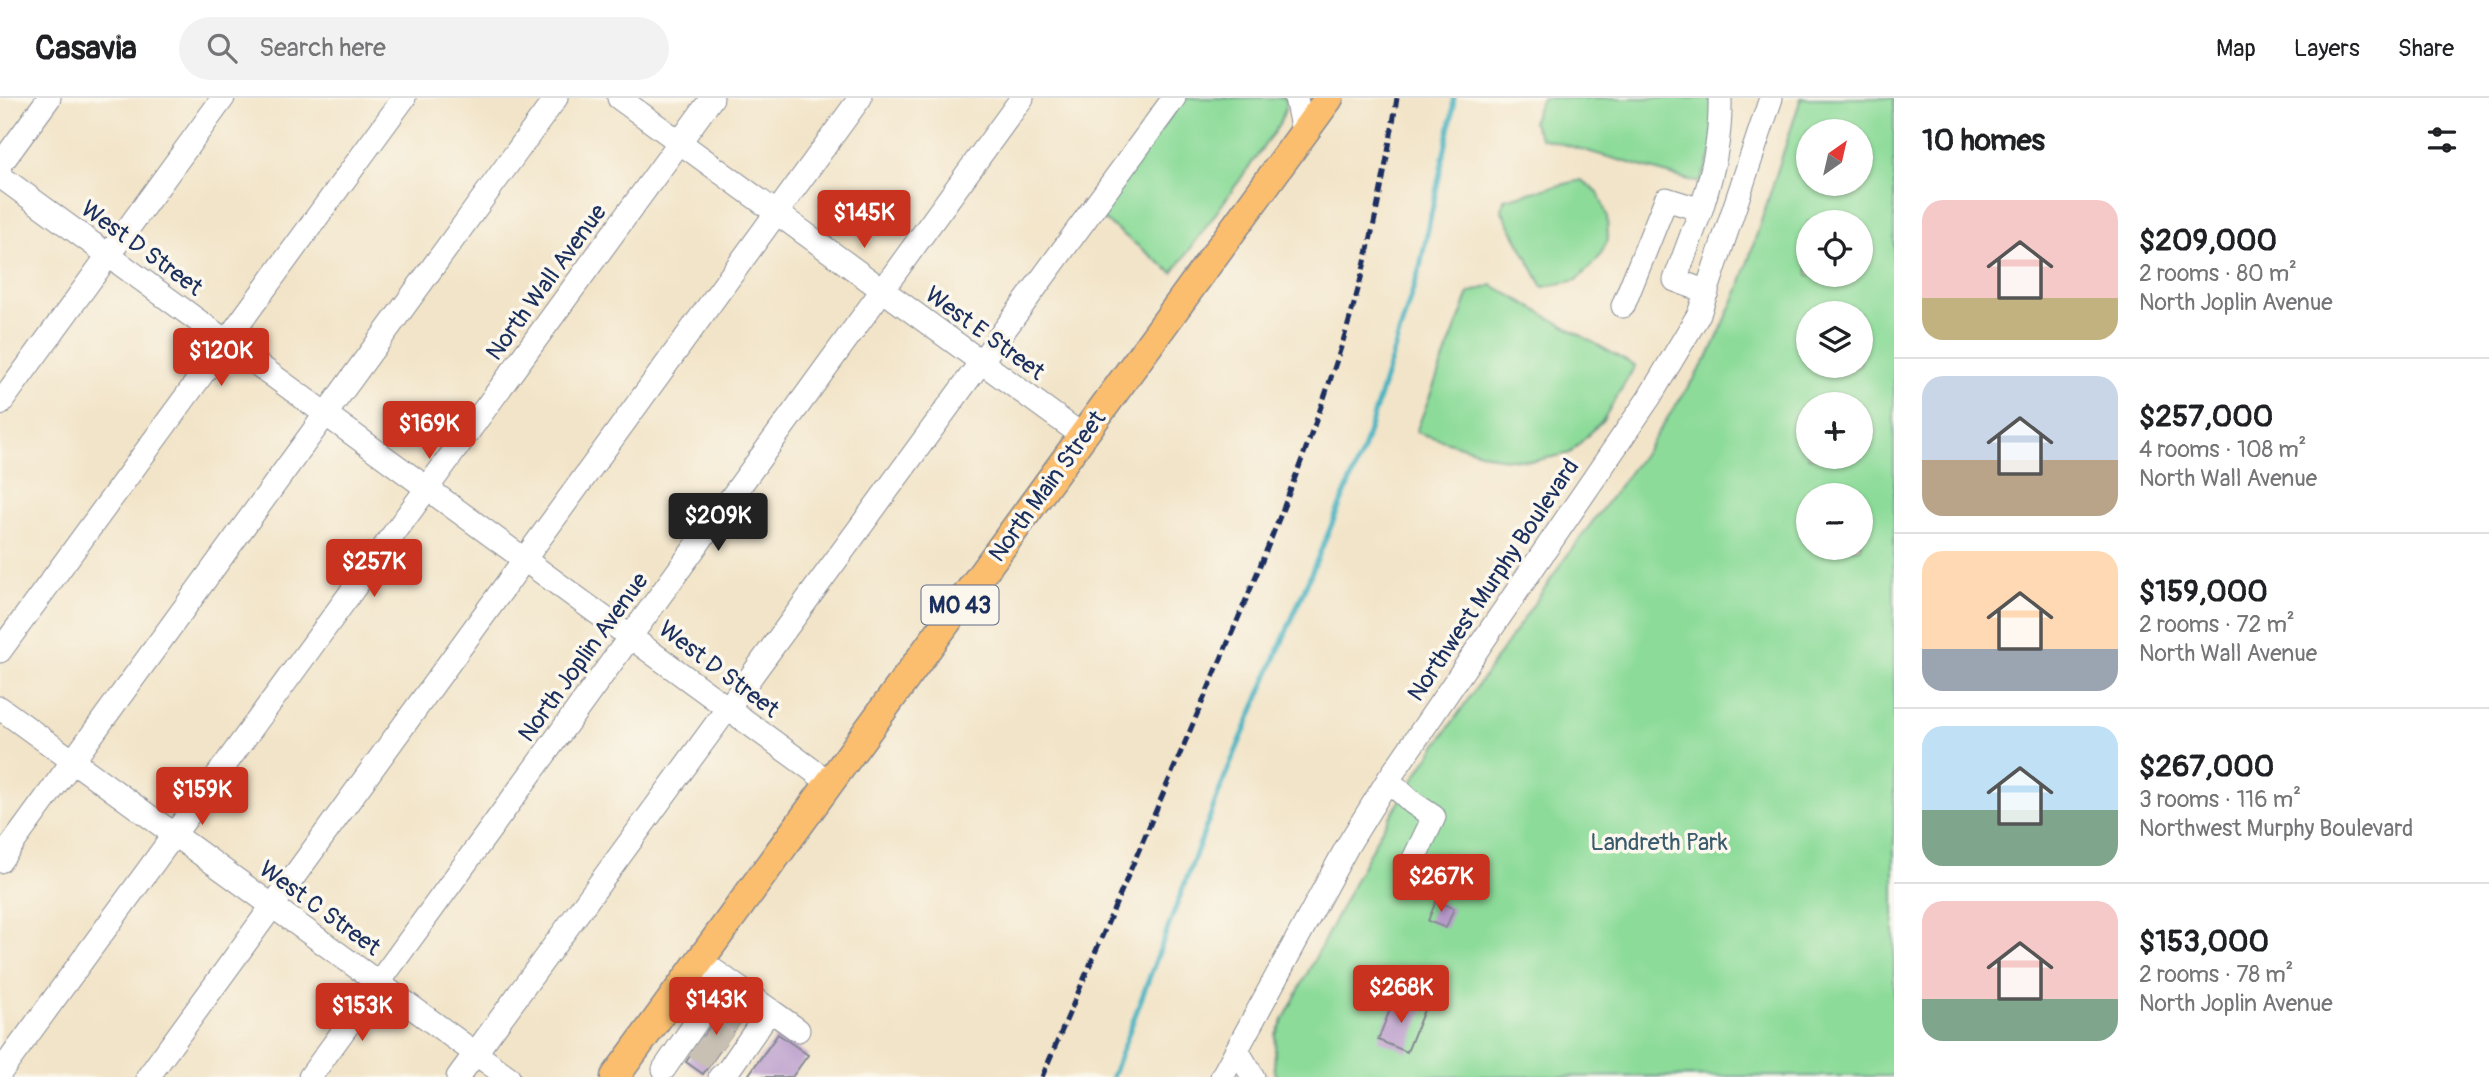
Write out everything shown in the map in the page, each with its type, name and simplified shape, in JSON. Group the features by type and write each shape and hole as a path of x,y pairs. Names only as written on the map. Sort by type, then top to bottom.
{"main road":[{"name":"North Main Street","path":"615,1077 1329,98"}],"street":[{"path":"0,165 49,98"},
{"path":"0,404 223,98"},
{"path":"0,651 404,98"},
{"path":"0,862 556,98"},
{"name":"West E Street","path":"619,98 1083,436"},
{"name":"North Wall Avenue","path":"0,1073 712,98"},
{"path":"148,1077 860,98"},
{"name":"North Joplin Avenue","path":"310,1077 1022,98"},
{"path":"458,1077 1174,98"},
{"path":"1296,98 1303,132"},
{"path":"1707,292 1675,280 1712,175 1721,127 1720,98"},
{"name":"Northwest Murphy Boulevard","path":"1222,1077 1348,845 1388,780 1649,398 1699,314 1771,98"},
{"name":"West D Street","path":"0,176 830,783"},
{"path":"1623,306 1666,199 1701,210"},
{"name":"West C Street","path":"0,708 508,1077"},
{"path":"1388,780 1413,803 1434,817 1409,869"},
{"path":"700,961 798,1030"},
{"path":"636,1049 670,1073 713,1048 733,1016 726,979"},
{"path":"713,1048 733,1016 770,1010"},
{"path":"1237,1050 1253,1077"}],"green space":[{"path":"1184,98 1286,98 1286,107 1279,125 1173,273 1098,215"},
{"path":"1542,98 1712,98 1713,150 1700,183 1541,138 1532,122"},
{"name":"Landreth Park","path":"1801,98 1894,98 1894,1076 1277,1077 1274,1069 1276,1034 1379,834 1421,768 1566,557 1647,449 1711,352 1739,289"},
{"path":"1581,180 1598,192 1607,216 1608,240 1598,259 1577,280 1543,287 1502,211 1504,199"},
{"path":"1492,285 1635,366 1603,420 1570,453 1534,461 1499,458 1416,432 1469,293"}],"building":[{"path":"1436,901 1454,908 1446,928 1428,921"},
{"path":"1395,997 1424,1010 1407,1052 1378,1040"},
{"path":"729,1000 747,1013 703,1074 686,1062"},
{"path":"778,1034 808,1055 792,1077 747,1077"}],"waterway":[{"path":"1112,1077 1224,779 1362,453 1420,267 1454,98"}],"tunnel":[{"path":"722,1009 741,1022"},
{"path":"709,1029 727,1042"},
{"path":"695,1046 714,1059"}],"railway":[{"path":"1042,1077 1253,583 1327,390 1368,251 1397,98"}]}
